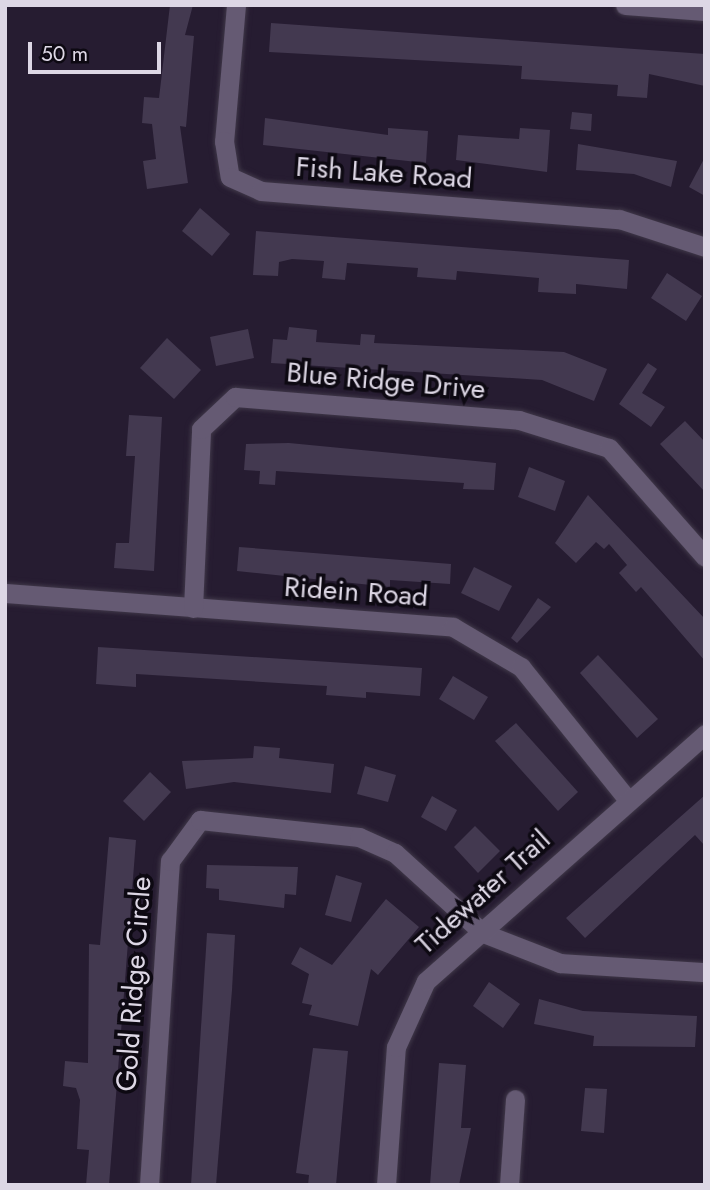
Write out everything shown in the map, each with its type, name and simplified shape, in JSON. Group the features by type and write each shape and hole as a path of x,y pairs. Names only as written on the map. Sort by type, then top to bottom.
{"street":[{"name":"Fish Lake Road","path":"236,5 224,141 230,177 261,191 619,219 705,247"},
{"path":"625,5 705,11"},
{"name":"Blue Ridge Drive","path":"193,608 201,429 235,397 519,420 610,448 705,557"},
{"name":"Ridein Road","path":"5,593 453,627 521,667 628,800"},
{"name":"Tidewater Trail","path":"386,1185 396,1047 426,981 705,734"},
{"name":"Gold Ridge Circle","path":"149,1185 170,861 200,820 359,837 395,853 482,933"},
{"path":"482,933 560,963 705,972"},
{"path":"509,1185 515,1098"}],"building":[{"path":"170,5 193,5 185,35 194,36 186,127 180,126 188,183 147,189 143,161 156,159 152,124 142,123 144,97 159,98"},
{"path":"271,23 705,54 705,86 649,74 647,98 617,96 618,85 521,79 522,66 269,52"},
{"path":"572,112 592,114 591,131 570,129"},
{"path":"265,118 388,135 388,128 428,131 426,163 263,145"},
{"path":"520,128 550,130 547,172 456,160 458,135 519,139"},
{"path":"578,144 677,161 671,187 634,174 576,170"},
{"path":"705,157 705,196 689,187"},
{"path":"200,208 230,234 212,256 182,231"},
{"path":"256,231 629,260 627,289 576,284 576,294 538,292 539,278 457,271 456,280 417,277 418,268 347,263 345,280 322,278 324,261 292,259 279,262 278,276 253,275"},
{"path":"667,273 702,296 686,321 651,298"},
{"path":"289,327 317,330 316,342 360,345 361,334 375,335 374,343 564,352 607,369 594,401 542,380 271,363 273,339 287,340"},
{"path":"248,329 254,358 216,366 210,337"},
{"path":"167,338 201,370 174,399 140,368"},
{"path":"648,363 657,369 642,393 665,407 651,427 619,404"},
{"path":"129,415 162,417 154,571 114,568 116,543 129,543 135,456 126,456"},
{"path":"685,421 705,442 705,492 660,444"},
{"path":"289,443 496,463 494,490 463,489 464,483 276,471 275,485 259,484 260,471 244,470 246,444"},
{"path":"529,467 565,481 555,511 518,497"},
{"path":"588,495 705,619 705,661 641,587 636,592 619,573 627,565 609,544 604,549 596,542 576,563 555,543"},
{"path":"239,547 451,564 450,584 390,580 390,587 237,571"},
{"path":"474,567 512,586 499,611 461,593"},
{"path":"538,598 551,607 517,643 511,638"},
{"path":"98,647 422,668 420,696 366,692 366,698 326,695 327,686 136,674 136,687 96,684"},
{"path":"598,655 658,719 637,738 580,673"},
{"path":"453,676 488,697 474,720 439,699"},
{"path":"516,723 578,792 558,811 495,741"},
{"path":"254,746 280,748 279,758 334,764 331,793 234,782 186,789 182,761 253,758"},
{"path":"365,766 396,775 388,802 357,794"},
{"path":"150,772 171,792 144,821 123,801"},
{"path":"705,795 705,846 695,835 585,938 566,918"},
{"path":"432,796 457,810 446,831 421,817"},
{"path":"475,826 500,851 478,873 454,847"},
{"path":"109,837 136,840 109,1185 86,1185 89,1150 77,1149 80,1100 76,1088 63,1086 65,1061 88,1063 89,944 100,945"},
{"path":"207,865 298,867 296,895 285,894 284,908 219,900 219,889 206,888"},
{"path":"336,875 362,883 351,922 325,915"},
{"path":"386,899 419,927 378,975 371,969 358,1026 309,1015 312,1005 302,1003 309,974 291,964 300,947 332,965"},
{"path":"207,933 235,935 232,990 216,1185 191,1185"},
{"path":"489,982 520,1004 503,1028 473,1006"},
{"path":"539,999 583,1011 697,1016 695,1047 593,1046 594,1036 534,1024"},
{"path":"313,1048 348,1051 336,1185 308,1185 309,1175 296,1173"},
{"path":"439,1063 466,1065 461,1128 471,1128 459,1185 430,1185"},
{"path":"585,1088 607,1089 604,1133 581,1131"}]}
